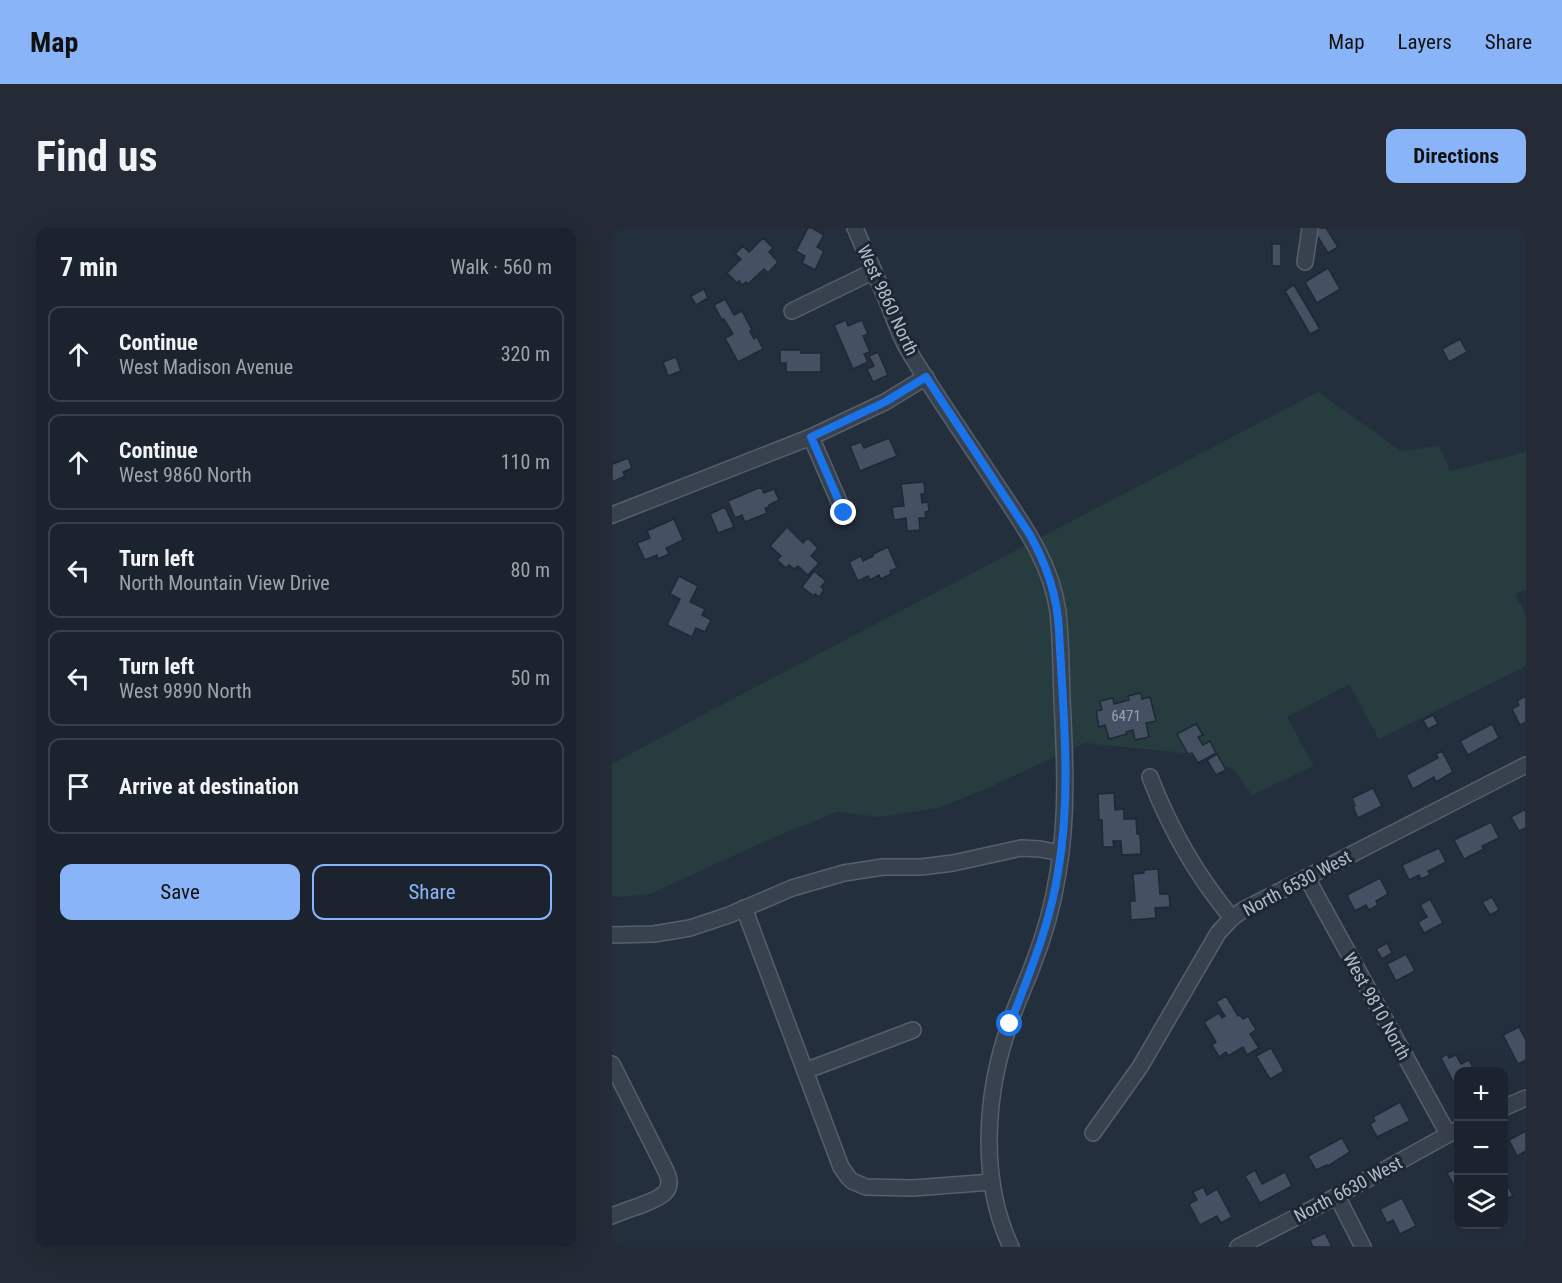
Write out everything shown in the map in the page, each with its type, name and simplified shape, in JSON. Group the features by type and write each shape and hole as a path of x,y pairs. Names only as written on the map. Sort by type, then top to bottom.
{"street":[{"name":"West 9860 North","path":"855,228 906,345 1038,549 1054,592 1058,615 1066,790 1061,853 1047,924 1010,1024 998,1066 991,1107 992,1182 999,1215 1011,1247"},
{"path":"1305,262 1310,228"},
{"path":"792,311 874,271"},
{"path":"612,515 811,437 885,402 926,377"},
{"path":"811,437 844,513"},
{"name":"North 6530 West","path":"1093,1133 1140,1067 1213,942 1232,918 1243,910 1526,765"},
{"path":"1150,777 1165,814 1184,851 1210,891 1232,918"},
{"path":"612,935 672,932 710,922 811,881 861,870 953,863 1021,848 1061,853"},
{"name":"West 9810 North","path":"1307,878 1453,1132"},
{"path":"744,908 842,1167 848,1177 866,1186 893,1188 992,1182"},
{"path":"805,1071 913,1030"},
{"path":"612,1064 669,1180 668,1189 662,1196 612,1216"},
{"path":"1508,1106 1526,1098"},
{"name":"North 6630 West","path":"1238,1247 1453,1132"},
{"path":"1337,1196 1363,1247"}],"green space":[{"path":"1318,392 1401,451 1439,446 1450,471 1526,452 1526,590 1515,594 1526,615 1526,666 1379,739 1349,684 1287,717 1314,766 1252,795 1233,769 1185,753 1085,743 939,808 879,817 837,812 768,840 650,894 619,897 612,895 612,764"}],"building":[{"path":"808,228 824,235 817,247 824,251 815,270 802,263 805,256 796,251"},
{"path":"1326,228 1338,247 1328,253 1313,229"},
{"path":"763,238 773,248 769,252 778,262 768,273 764,269 748,284 746,282 742,285 739,281 737,283 727,273 741,259 735,254 743,246 749,252"},
{"path":"1272,244 1281,244 1281,266 1272,266"},
{"path":"1328,268 1340,289 1317,303 1305,282"},
{"path":"1294,285 1320,329 1310,334 1285,291"},
{"path":"704,289 708,298 696,305 691,296"},
{"path":"725,299 734,315 742,311 754,339 757,337 763,349 738,362 725,338 733,334 714,305"},
{"path":"846,320 848,326 862,320 868,334 863,336 870,352 864,354 868,362 853,369 834,325"},
{"path":"1460,339 1467,352 1449,362 1442,349"},
{"path":"780,350 821,353 821,372 786,372 786,363 780,363"},
{"path":"878,352 888,375 873,382 867,369 874,366 869,356"},
{"path":"676,357 681,371 668,376 663,362"},
{"path":"889,438 897,456 860,471 850,446 861,442 864,448"},
{"path":"628,458 632,468 623,472 625,476 612,482 612,461 613,464"},
{"path":"924,482 925,494 921,494 922,503 928,502 929,511 925,512 926,518 919,518 920,530 907,531 906,518 894,520 892,507 904,506 901,484"},
{"path":"761,487 764,493 774,489 779,500 765,508 767,513 745,522 742,515 735,518 728,501"},
{"path":"725,507 734,527 718,533 710,514"},
{"path":"674,519 683,540 666,548 669,554 658,559 657,555 645,560 637,543 650,538 647,531"},
{"path":"787,527 803,543 808,538 818,548 811,556 819,563 808,575 798,566 794,569 789,565 786,568 777,560 781,556 770,546"},
{"path":"888,547 897,568 881,579 879,575 870,580 868,576 858,581 849,562 861,556 863,561"},
{"path":"814,571 826,581 821,587 824,590 819,597 802,587"},
{"path":"679,576 698,586 690,602 705,609 702,615 711,620 705,632 696,628 692,637 667,625 680,599 670,594"},
{"path":"1141,693 1142,699 1150,697 1156,721 1146,723 1149,737 1135,740 1133,730 1109,739 1105,725 1099,727 1096,711 1102,710 1100,701 1113,698 1114,704 1129,700 1128,696"},
{"path":"1526,696 1526,722 1520,725 1512,709 1519,705 1517,701"},
{"path":"1433,715 1438,724 1428,729 1423,720"},
{"path":"1196,724 1203,735 1198,737 1203,745 1210,741 1216,753 1198,763 1192,753 1188,754 1177,734"},
{"path":"1492,724 1499,738 1468,755 1460,741"},
{"path":"1442,751 1453,772 1436,782 1434,777 1413,789 1406,775 1438,758 1436,754"},
{"path":"1217,754 1226,770 1216,775 1207,760"},
{"path":"1373,788 1382,806 1358,818 1352,798"},
{"path":"1114,793 1115,810 1124,809 1124,819 1136,819 1137,834 1140,834 1141,854 1122,855 1121,841 1113,841 1114,847 1103,847 1098,794"},
{"path":"1526,809 1526,828 1519,831 1511,817"},
{"path":"1491,822 1499,838 1482,846 1484,849 1464,859 1454,840"},
{"path":"1439,848 1446,862 1428,871 1430,875 1421,879 1419,875 1409,880 1402,865"},
{"path":"1158,869 1160,894 1169,894 1170,907 1155,908 1156,918 1131,920 1130,901 1135,901 1133,874"},
{"path":"1380,878 1388,894 1376,901 1378,905 1369,910 1366,905 1355,911 1347,895"},
{"path":"1492,897 1499,910 1490,915 1482,902"},
{"path":"1430,899 1443,923 1424,933 1418,922 1427,917 1420,905"},
{"path":"1387,943 1392,953 1382,959 1376,949"},
{"path":"1406,954 1415,971 1396,981 1387,964"},
{"path":"1226,996 1238,1016 1240,1015 1243,1019 1248,1016 1256,1030 1250,1034 1259,1048 1247,1055 1243,1047 1228,1056 1226,1052 1219,1057 1212,1045 1216,1042 1204,1022 1219,1013 1222,1018 1225,1016 1216,1002"},
{"path":"1519,1027 1526,1040 1526,1060 1518,1064 1503,1035"},
{"path":"1271,1048 1284,1071 1270,1079 1256,1056"},
{"path":"1447,1054 1449,1058 1456,1055 1461,1064 1469,1060 1472,1067 1454,1067 1454,1083 1441,1058"},
{"path":"1400,1102 1410,1121 1377,1137 1370,1124 1375,1121 1373,1117"},
{"path":"1526,1131 1526,1151 1517,1156 1509,1140"},
{"path":"1342,1138 1350,1152 1328,1166 1316,1170 1308,1156"},
{"path":"1454,1169 1454,1186 1447,1173"},
{"path":"1255,1170 1262,1184 1285,1172 1292,1186 1260,1203 1245,1176"},
{"path":"1508,1186 1513,1196 1508,1198"},
{"path":"1203,1187 1207,1195 1217,1189 1232,1217 1221,1223 1217,1216 1200,1225 1189,1204 1197,1200 1193,1192"},
{"path":"1402,1198 1416,1226 1400,1234 1393,1220 1387,1223 1380,1209"},
{"path":"1325,1233 1332,1247 1313,1247 1310,1240"}],"route":[{"path":"844,513 811,437 885,402 926,377 1030,535 1043,560 1052,585 1059,630 1066,790 1064,830 1047,924 1010,1024"}]}
